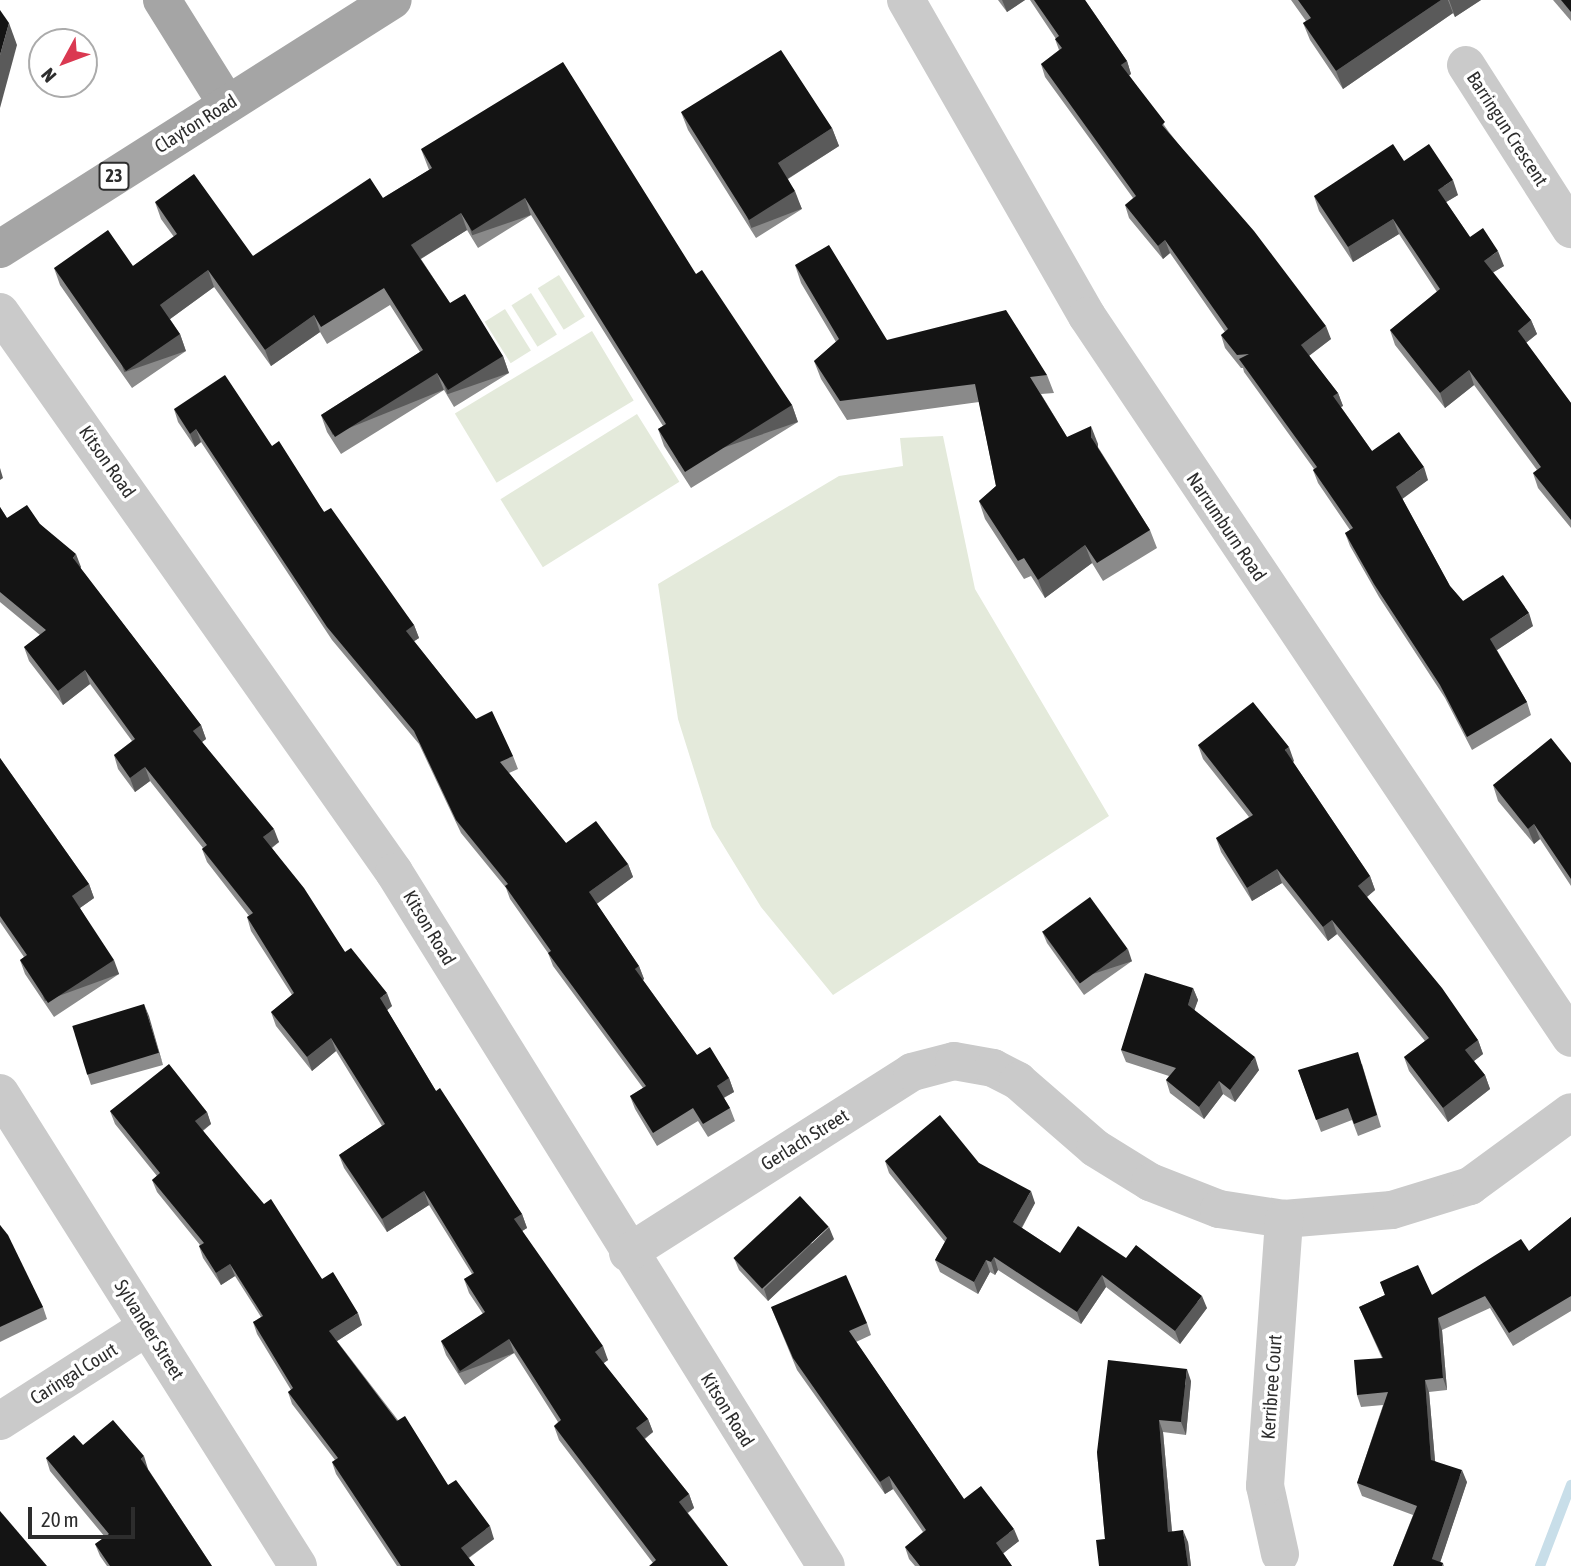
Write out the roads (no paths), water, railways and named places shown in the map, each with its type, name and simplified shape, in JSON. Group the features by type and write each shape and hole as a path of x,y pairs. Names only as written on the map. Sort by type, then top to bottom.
{"main road":[{"path":"162,0 228,104"},
{"name":"Clayton Road","path":"0,249 393,0"}],"street":[{"name":"Narrumburn Road","path":"906,0 1094,327 1571,1038"},
{"name":"Barringun Crescent","path":"1466,65 1571,229"},
{"name":"Kitson Road","path":"0,312 394,872 628,1253 826,1566"},
{"name":"Gerlach Street","path":"628,1253 912,1072 954,1061 993,1068 1018,1081 1095,1148 1150,1182 1219,1209 1284,1219 1392,1210 1470,1186 1571,1112"},
{"name":"Sylvander Street","path":"0,1093 298,1566"},
{"name":"Kerribree Court","path":"1280,1554 1265,1486 1284,1219"},
{"name":"Caringal Court","path":"0,1421 148,1327"}],"waterway":[{"path":"1540,1566 1571,1485"}]}
